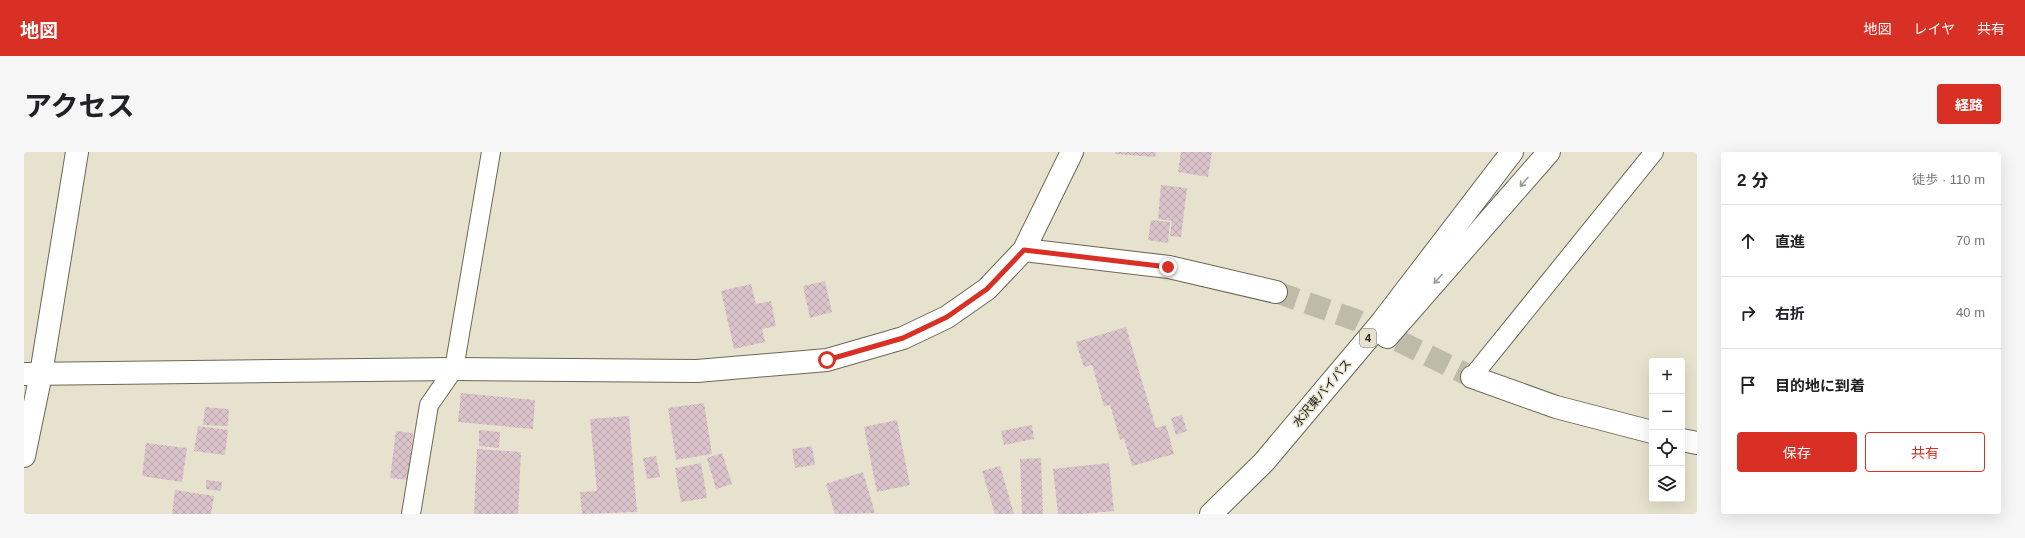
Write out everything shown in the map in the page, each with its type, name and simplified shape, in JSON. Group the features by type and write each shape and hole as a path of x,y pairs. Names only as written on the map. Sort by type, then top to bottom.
{"main road":[{"path":"24,456 33,374 77,152"},
{"path":"33,374 454,369 697,371 827,360 903,338 947,317 987,289 1024,250 1072,152"},
{"name":"水沢東バイパス","path":"1211,514 1264,462 1381,322 1512,152"},
{"path":"1264,462 1372,354 1549,152"},
{"path":"1024,250 1168,267 1276,292"},
{"path":"1472,377 1556,407 1649,431"},
{"path":"1685,441 1697,444"}],"street":[{"path":"411,514 430,405 454,369 491,152"},
{"path":"1472,377 1654,152"}],"building":[{"path":"1115,152 1156,152 1155,157 1115,154"},
{"path":"1181,152 1212,152 1208,177 1178,172"},
{"path":"1161,185 1187,188 1181,237 1170,236 1172,221 1158,219"},
{"path":"1151,220 1170,222 1168,243 1148,240"},
{"path":"825,281 832,312 810,318 803,286"},
{"path":"751,284 756,304 771,301 776,326 762,329 765,342 734,349 721,291"},
{"path":"1126,327 1156,428 1166,425 1174,454 1132,466 1124,438 1120,440 1110,405 1104,406 1092,365 1084,367 1076,342"},
{"path":"461,393 535,400 533,429 458,422"},
{"path":"704,403 712,454 676,460 668,408"},
{"path":"205,407 229,409 228,426 203,425"},
{"path":"1182,415 1187,431 1176,435 1171,418"},
{"path":"629,416 637,512 582,514 580,492 597,491 590,419"},
{"path":"897,420 910,485 877,492 864,427"},
{"path":"1032,425 1034,439 1004,445 1001,431"},
{"path":"198,426 228,430 225,455 194,451"},
{"path":"479,430 500,432 499,448 479,446"},
{"path":"396,431 413,433 408,480 390,478"},
{"path":"146,443 187,448 182,482 142,476"},
{"path":"812,446 815,465 795,468 792,449"},
{"path":"477,449 521,452 518,514 474,514"},
{"path":"722,453 732,484 716,489 707,458"},
{"path":"656,456 660,477 647,479 643,458"},
{"path":"1041,458 1043,514 1022,514 1020,459"},
{"path":"701,463 707,498 681,502 675,468"},
{"path":"1109,463 1114,511 1082,514 1058,514 1053,469"},
{"path":"1000,466 1014,514 995,514 982,471"},
{"path":"863,472 875,513 835,514 826,484"},
{"path":"206,480 222,482 221,491 206,489"},
{"path":"175,490 214,496 211,514 172,514"}],"tunnel":[{"path":"1276,292 1356,320 1472,377"}],"route":[{"path":"827,360 903,338 947,317 987,289 1024,250 1168,267"}]}
